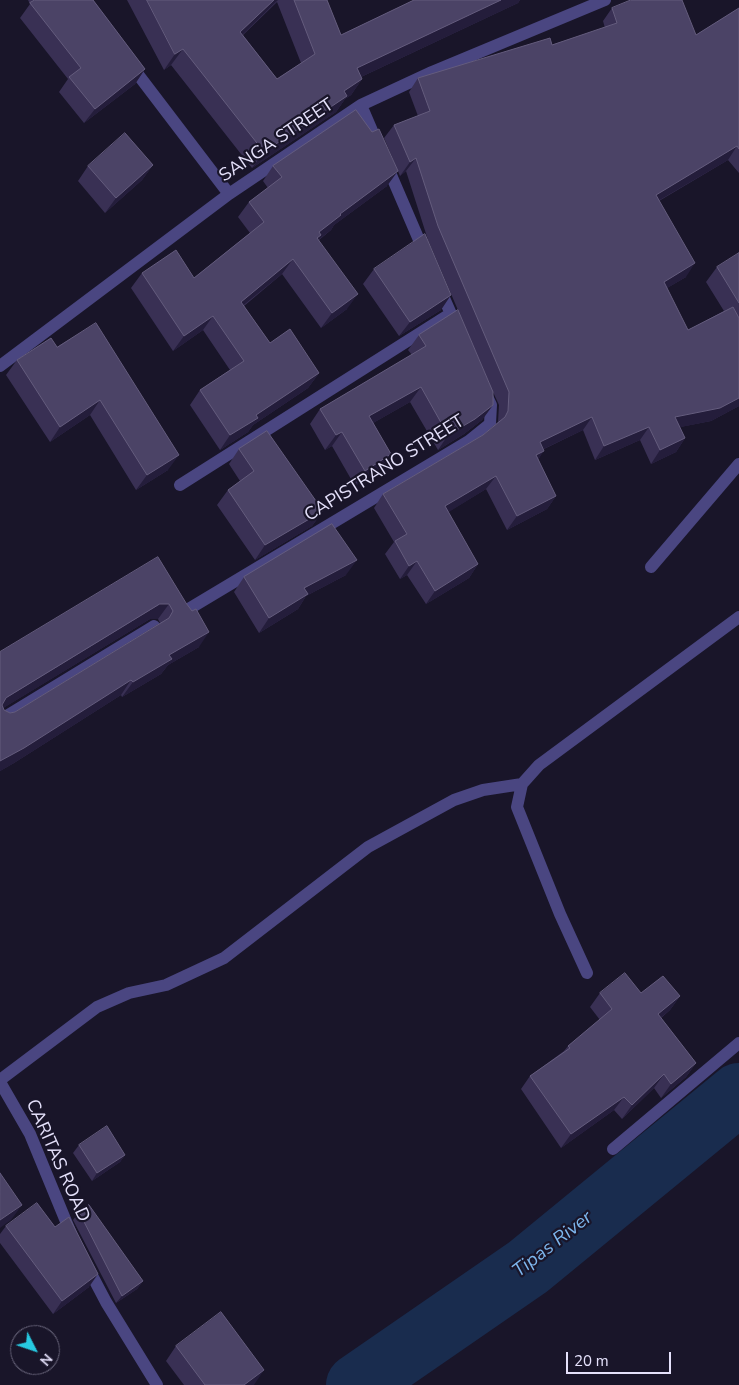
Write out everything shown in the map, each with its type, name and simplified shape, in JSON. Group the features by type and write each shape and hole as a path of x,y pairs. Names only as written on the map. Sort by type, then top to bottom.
{"street":[{"name":"SANGA STREET","path":"0,366 229,194 361,105 432,72 605,0"},
{"path":"123,54 229,194"},
{"path":"361,105 463,341"},
{"path":"180,486 450,314"},
{"name":"CAPISTRANO STREET","path":"182,613 469,441 490,424 491,405 479,378"},
{"path":"651,568 739,464"},
{"path":"587,973 560,914 517,807 522,784 538,765 739,618"},
{"path":"0,720 154,626"},
{"path":"0,1081 97,1007 129,993 166,985 224,958 368,848 454,800 483,790 522,784"},
{"path":"612,1148 739,1043"},
{"name":"CARITAS ROAD","path":"0,1081 30,1134 78,1248 106,1302 157,1385"}],"building":[{"path":"35,0 93,0 145,69 95,109 69,77 81,68 30,3"},
{"path":"147,0 274,0 240,32 277,79 315,54 294,0 327,0 341,35 414,0 501,0 357,68 362,79 344,91 347,96 264,152 183,49 175,54"},
{"path":"631,0 682,0 696,35 739,8 739,149 737,146 656,195 695,263 664,282 688,330 733,307 739,318 739,398 720,408 675,417 685,438 660,450 649,427 604,446 592,417 540,442 544,451 536,455 556,496 517,516 496,476 445,506 478,564 435,591 417,561 409,566 395,541 407,534 383,494 483,435 505,417 508,411 509,392 438,226 416,158 410,162 394,125 430,111 418,78 550,38 552,45 617,23 612,8"},
{"path":"356,110 372,132 379,129 398,171 340,214 319,232 321,235 317,238 358,294 332,313 293,259 241,302 270,343 290,329 319,373 256,415 258,418 230,435 200,390 244,361 213,316 184,336 142,273 176,250 194,278 264,222 249,202 282,177 273,166"},
{"path":"125,133 153,165 116,198 88,166"},
{"path":"425,234 451,295 410,322 374,269"},
{"path":"739,253 739,303 717,267"},
{"path":"458,310 493,392 493,405 475,419 448,435 421,387 369,416 391,454 365,471 342,432 336,435 320,409 426,346 419,335"},
{"path":"96,323 179,455 147,475 100,400 60,427 17,360 51,338 57,347"},
{"path":"267,431 323,511 265,545 228,490 254,471 239,449"},
{"path":"332,524 357,560 304,588 308,594 269,618 244,577"},
{"path":"158,557 186,603 192,611 196,609 209,632 169,655 172,659 133,682 131,680 24,748 0,761 0,652","holes":["160,604 169,604 173,611 169,618 15,712 10,713 4,710 2,705 6,698"]},
{"path":"625,973 641,993 663,976 680,996 658,1014 696,1063 671,1084 664,1074 632,1105 624,1097 571,1134 530,1076 570,1048 568,1046 612,1009 600,993"},
{"path":"107,1126 125,1155 97,1173 79,1145"},
{"path":"0,1173 22,1205 0,1220"},
{"path":"37,1203 55,1227 69,1217 98,1274 62,1301 6,1226"},
{"path":"89,1205 143,1281 122,1296 79,1212"},
{"path":"221,1312 264,1370 244,1385 205,1385 176,1346"}],"waterway":[{"name":"Tipas River","path":"357,1385 528,1267 739,1094"}]}
